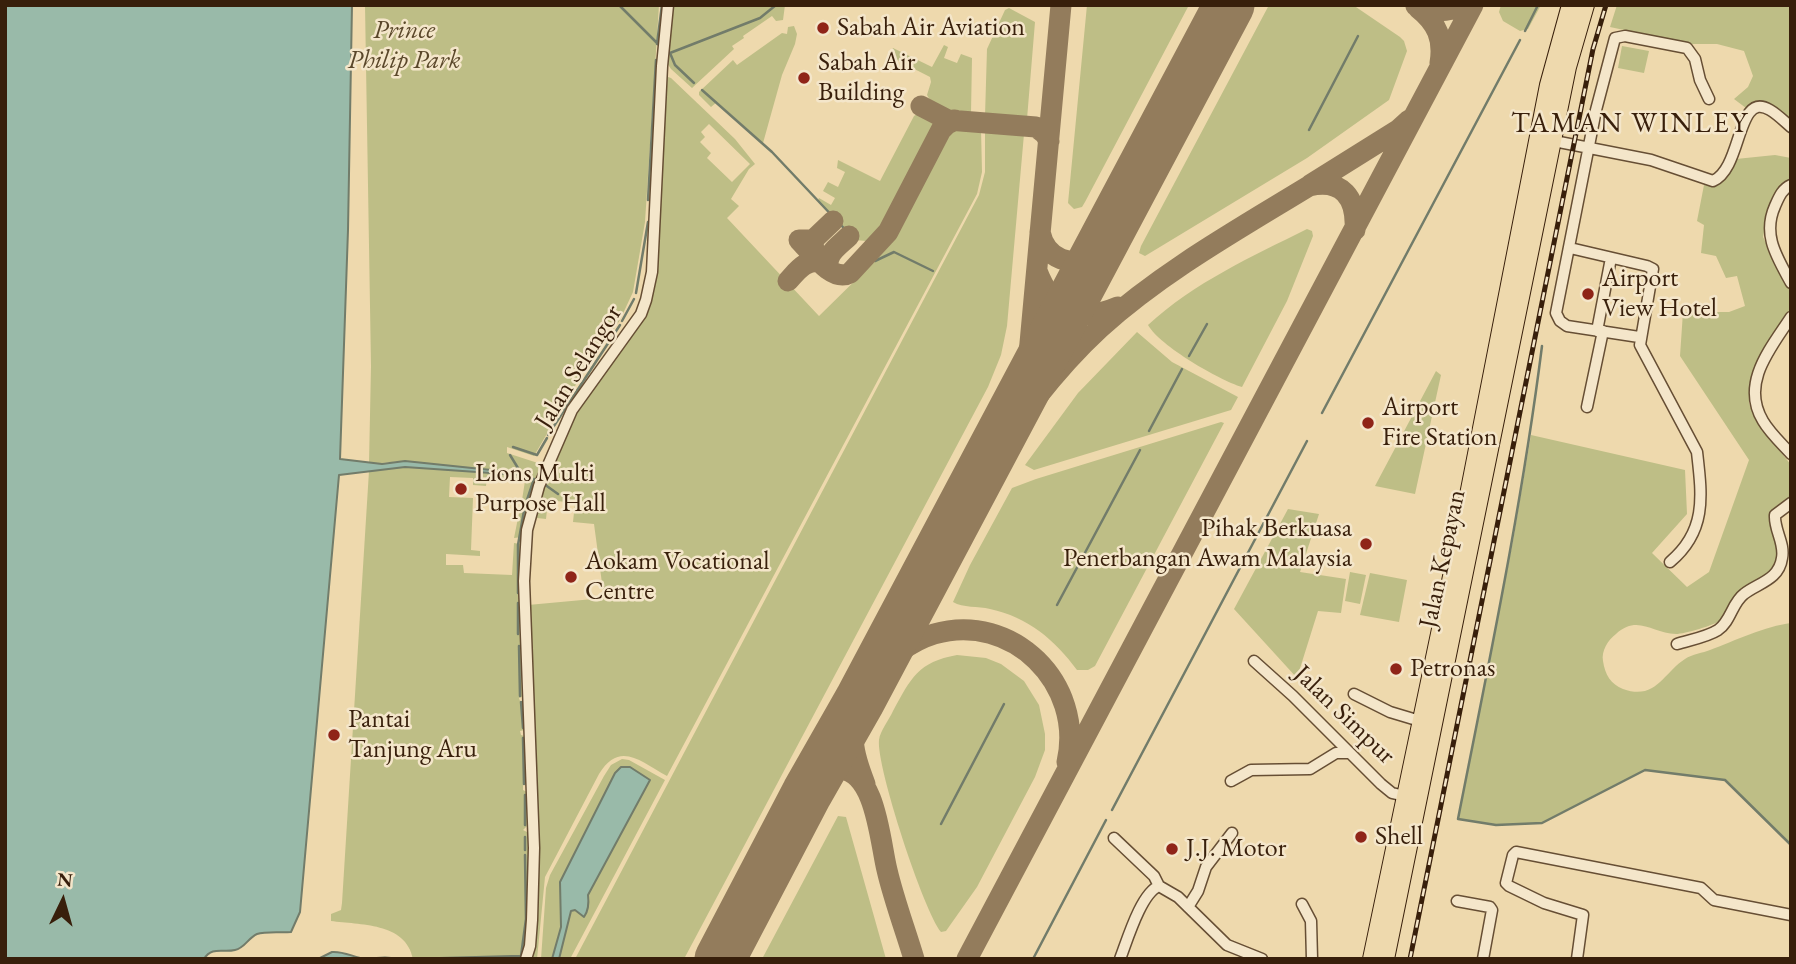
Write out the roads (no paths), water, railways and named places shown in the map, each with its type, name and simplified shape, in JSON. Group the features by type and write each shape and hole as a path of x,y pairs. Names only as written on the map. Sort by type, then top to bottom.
{"highway":[{"name":"Jalan Kepayan","path":"1371,959 1467,500 1548,85 1570,5"},
{"name":"Jalan Kepayan","path":"1385,959 1568,67 1586,5"}],"street":[{"name":"Jalan Selangor","path":"526,959 532,920 534,848 524,581 527,530 539,486 572,410 641,314 646,300 652,272 668,5"},
{"path":"1639,337 1567,326 1556,313 1612,43 1618,35 1687,48 1693,52 1700,80 1709,99"},
{"path":"1554,141 1651,160 1713,181 1726,173 1745,118 1753,108 1758,106 1770,110 1791,127"},
{"path":"1791,185 1785,188 1769,222 1769,235 1791,283"},
{"path":"1570,248 1653,269 1639,337 1642,351 1697,453 1700,516 1696,531 1670,562"},
{"path":"1587,407 1611,258"},
{"path":"1791,317 1758,372 1755,390 1758,411 1764,423 1791,454"},
{"path":"1676,644 1720,629 1744,593 1773,576 1782,558 1774,524 1775,515 1791,503"},
{"name":"Jalan Simpur","path":"1254,661 1392,793 1405,796"},
{"path":"1354,694 1390,712 1420,722"},
{"path":"1231,781 1251,769 1310,769 1336,753 1350,753"},
{"path":"1188,907 1198,891 1206,867 1232,833"},
{"path":"1114,838 1154,876 1159,886 1171,891 1227,945 1262,959"},
{"path":"1577,959 1583,915 1544,903 1509,886 1506,883 1516,852 1701,888 1714,900 1791,915"},
{"path":"1120,959 1142,906 1149,893 1159,886"},
{"path":"1457,901 1490,907 1492,910 1483,959"},
{"path":"1302,904 1311,921 1312,959"}],"waterway":[{"path":"619,5 659,45"},
{"path":"657,44 662,5"},
{"path":"694,83 675,65 670,53 760,18 776,5"},
{"path":"1525,31 1538,5"},
{"path":"1309,130 1358,36"},
{"path":"1322,413 1520,40"},
{"path":"648,200 656,60"},
{"path":"702,90 772,152 855,240"},
{"path":"636,293 648,222"},
{"path":"875,261 894,252 933,271"},
{"path":"622,321 634,299"},
{"path":"1189,356 1207,324"},
{"path":"548,435 620,325"},
{"path":"1542,346 1515,524 1458,819 1496,825 1542,823 1645,770 1725,780 1791,845"},
{"path":"1149,431 1182,369"},
{"path":"513,447 537,455 547,438"},
{"path":"1112,810 1307,441"},
{"path":"1057,605 1140,450"},
{"path":"510,455 521,473"},
{"path":"519,474 536,480"},
{"path":"527,500 534,479"},
{"path":"544,484 558,494"},
{"path":"518,593 518,545 525,505"},
{"path":"518,603 518,634"},
{"path":"519,646 520,696"},
{"path":"521,702 523,728"},
{"path":"941,824 1004,704"},
{"path":"523,738 524,784"},
{"path":"525,795 525,825"},
{"path":"1033,959 1106,820"},
{"path":"525,837 525,850"},
{"path":"412,959 521,956 526,919 525,855"}],"railway":[{"path":"1410,959 1593,49 1606,5"}],"place":[{"name":"Sabah Air Aviation","path":"823,28"},
{"name":"Sabah Air Building","path":"804,78"},
{"name":"Airport View Hotel","path":"1588,294"},
{"name":"Airport Fire Station","path":"1368,423"},
{"name":"Lions Multi Purpose Hall","path":"461,489"},
{"name":"Pihak Berkuasa Penerbangan Awam Malaysia","path":"1366,544"},
{"name":"Aokam Vocational Centre","path":"571,577"},
{"name":"Petronas","path":"1396,669"},
{"name":"Pantai Tanjung Aru","path":"334,735"},
{"name":"Shell","path":"1361,837"},
{"name":"J.J. Motor","path":"1172,849"}],"district":[{"name":"TAMAN WINLEY","path":"1630,124"}],"park label":[{"name":"Prince Philip Park","path":"404,46"}]}
